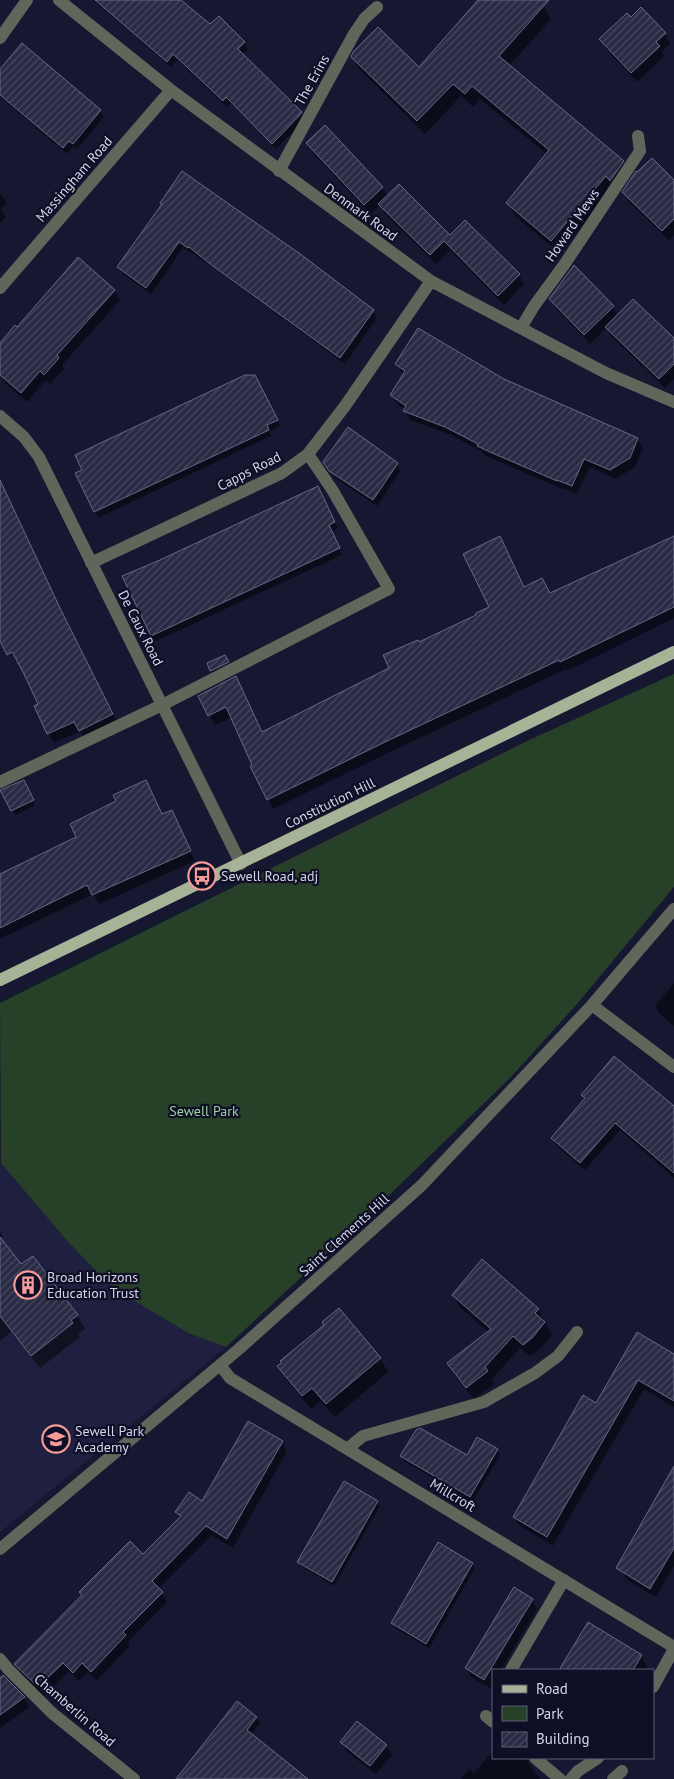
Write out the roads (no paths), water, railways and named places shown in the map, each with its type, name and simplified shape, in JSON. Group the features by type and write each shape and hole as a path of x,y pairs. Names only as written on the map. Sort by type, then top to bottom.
{"main road":[{"name":"Constitution Hill","path":"0,980 674,652"}],"street":[{"path":"0,38 27,0"},
{"name":"Denmark Road","path":"59,0 171,90 431,281 606,373 674,402"},
{"name":"The Erins","path":"279,171 354,34 364,19 377,7"},
{"name":"Massingham Road","path":"0,288 171,90"},
{"name":"Howard Mews","path":"521,328 640,151 638,136"},
{"name":"Capps Road","path":"91,563 282,474 308,454 345,406 431,281"},
{"name":"De Caux Road","path":"0,416 24,437 39,457 241,864"},
{"path":"0,782 162,705 389,589 333,491 308,454"},
{"name":"Saint Clements Hill","path":"0,1549 220,1366 422,1185 592,1004 674,909"},
{"path":"592,1004 674,1067"},
{"path":"347,1449 363,1436 484,1402 543,1368 558,1356 577,1332"},
{"name":"Millcroft","path":"220,1366 230,1378 674,1648"},
{"path":"512,1669 564,1580"},
{"path":"654,1685 674,1648"},
{"name":"Chamberlin Road","path":"0,1658 8,1670 52,1713 134,1779"},
{"path":"536,1759 560,1779"},
{"path":"574,1775 597,1759"}],"place":[{"name":"Sewell Road, adj","path":"202,876"},
{"name":"Broad Horizons Education Trust","path":"28,1285"},
{"name":"Sewell Park Academy","path":"56,1439"}],"park label":[{"name":"Sewell Park","path":"204,1111"}]}
